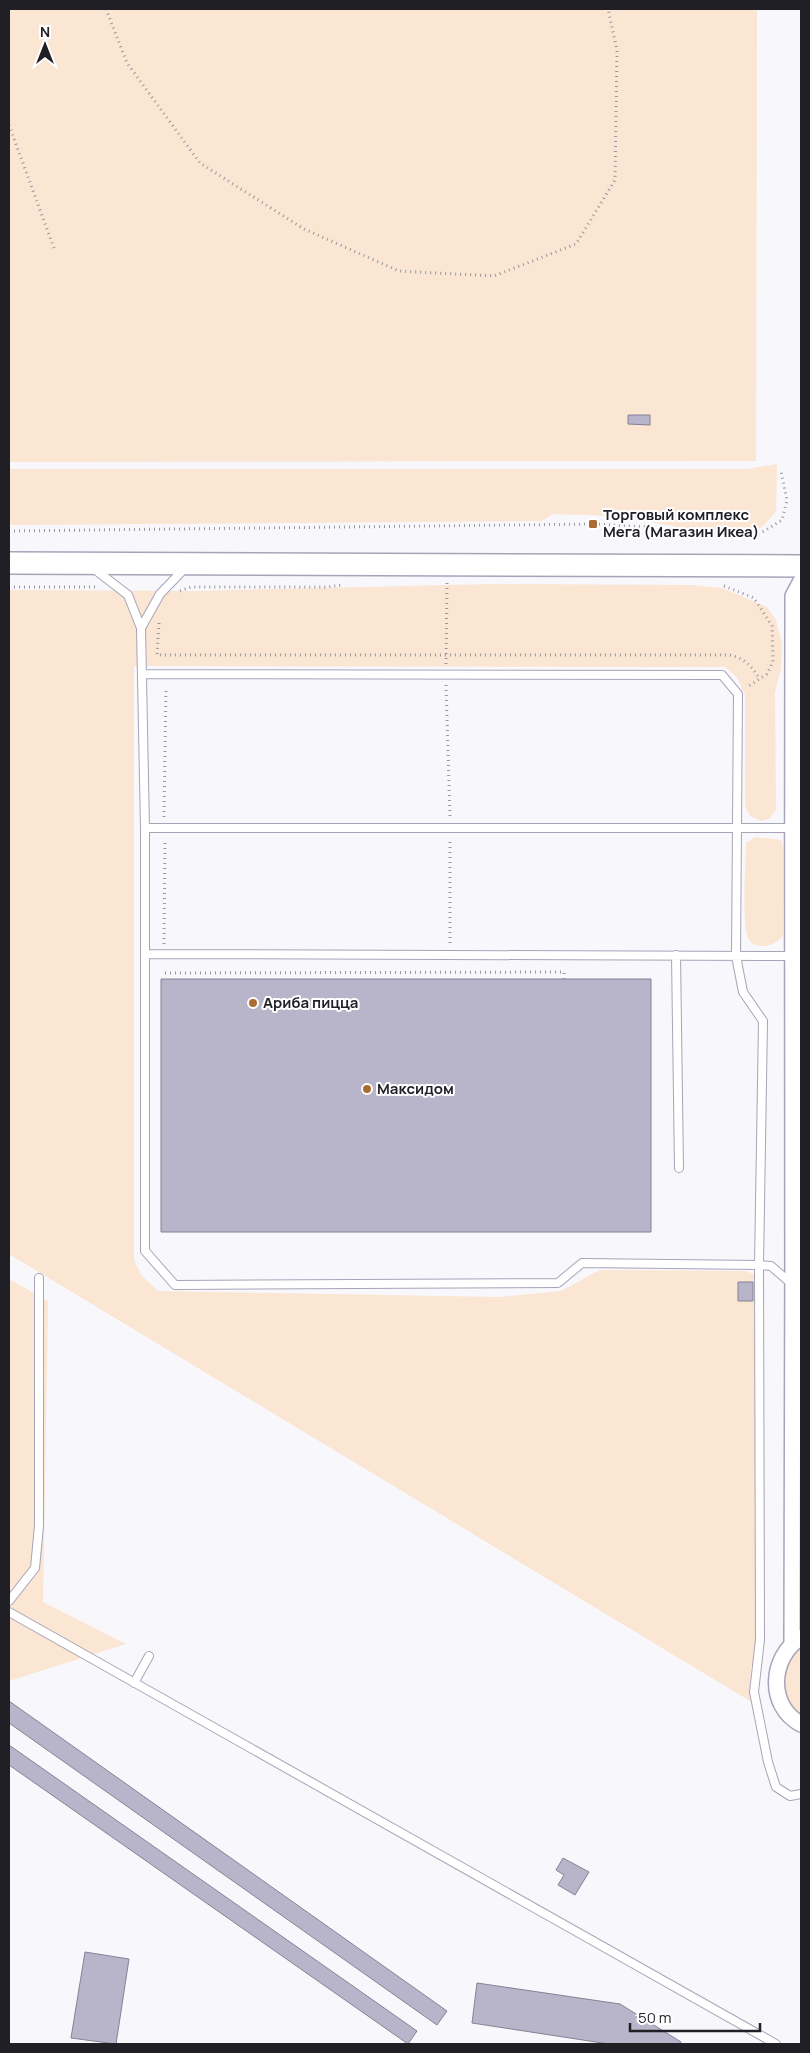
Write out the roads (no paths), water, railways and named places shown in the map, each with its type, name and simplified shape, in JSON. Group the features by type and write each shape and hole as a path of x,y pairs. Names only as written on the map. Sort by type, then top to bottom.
{"main road":[{"path":"9,563 801,566"}],"street":[{"path":"801,581 794,596 792,828 797,1641 784,1652 775,1678 782,1705 790,1716 801,1724"}],"lane":[{"path":"88,563 128,595 141,628 145,828 145,1251 175,1285 558,1283 582,1263 759,1264 771,1266 794,1286"},
{"path":"141,628 160,594 190,564"},
{"path":"143,674 722,675 738,694 736,956 743,992 762,1021 759,1264 760,1640 754,1692 768,1762 776,1787 790,1796 801,1794"},
{"path":"145,828 792,828"},
{"path":"145,954 792,956"},
{"path":"676,956 679,1168"},
{"path":"9,1601 35,1568 39,1526 40,1278"},
{"path":"9,1612 776,2044"},
{"path":"134,1683 149,1656"}],"place":[{"name":"Торговый комплекс Мега (Магазин Икеа)","path":"593,524"},
{"name":"Ариба пицца","path":"253,1003"},
{"name":"Максидом","path":"367,1089"}]}
